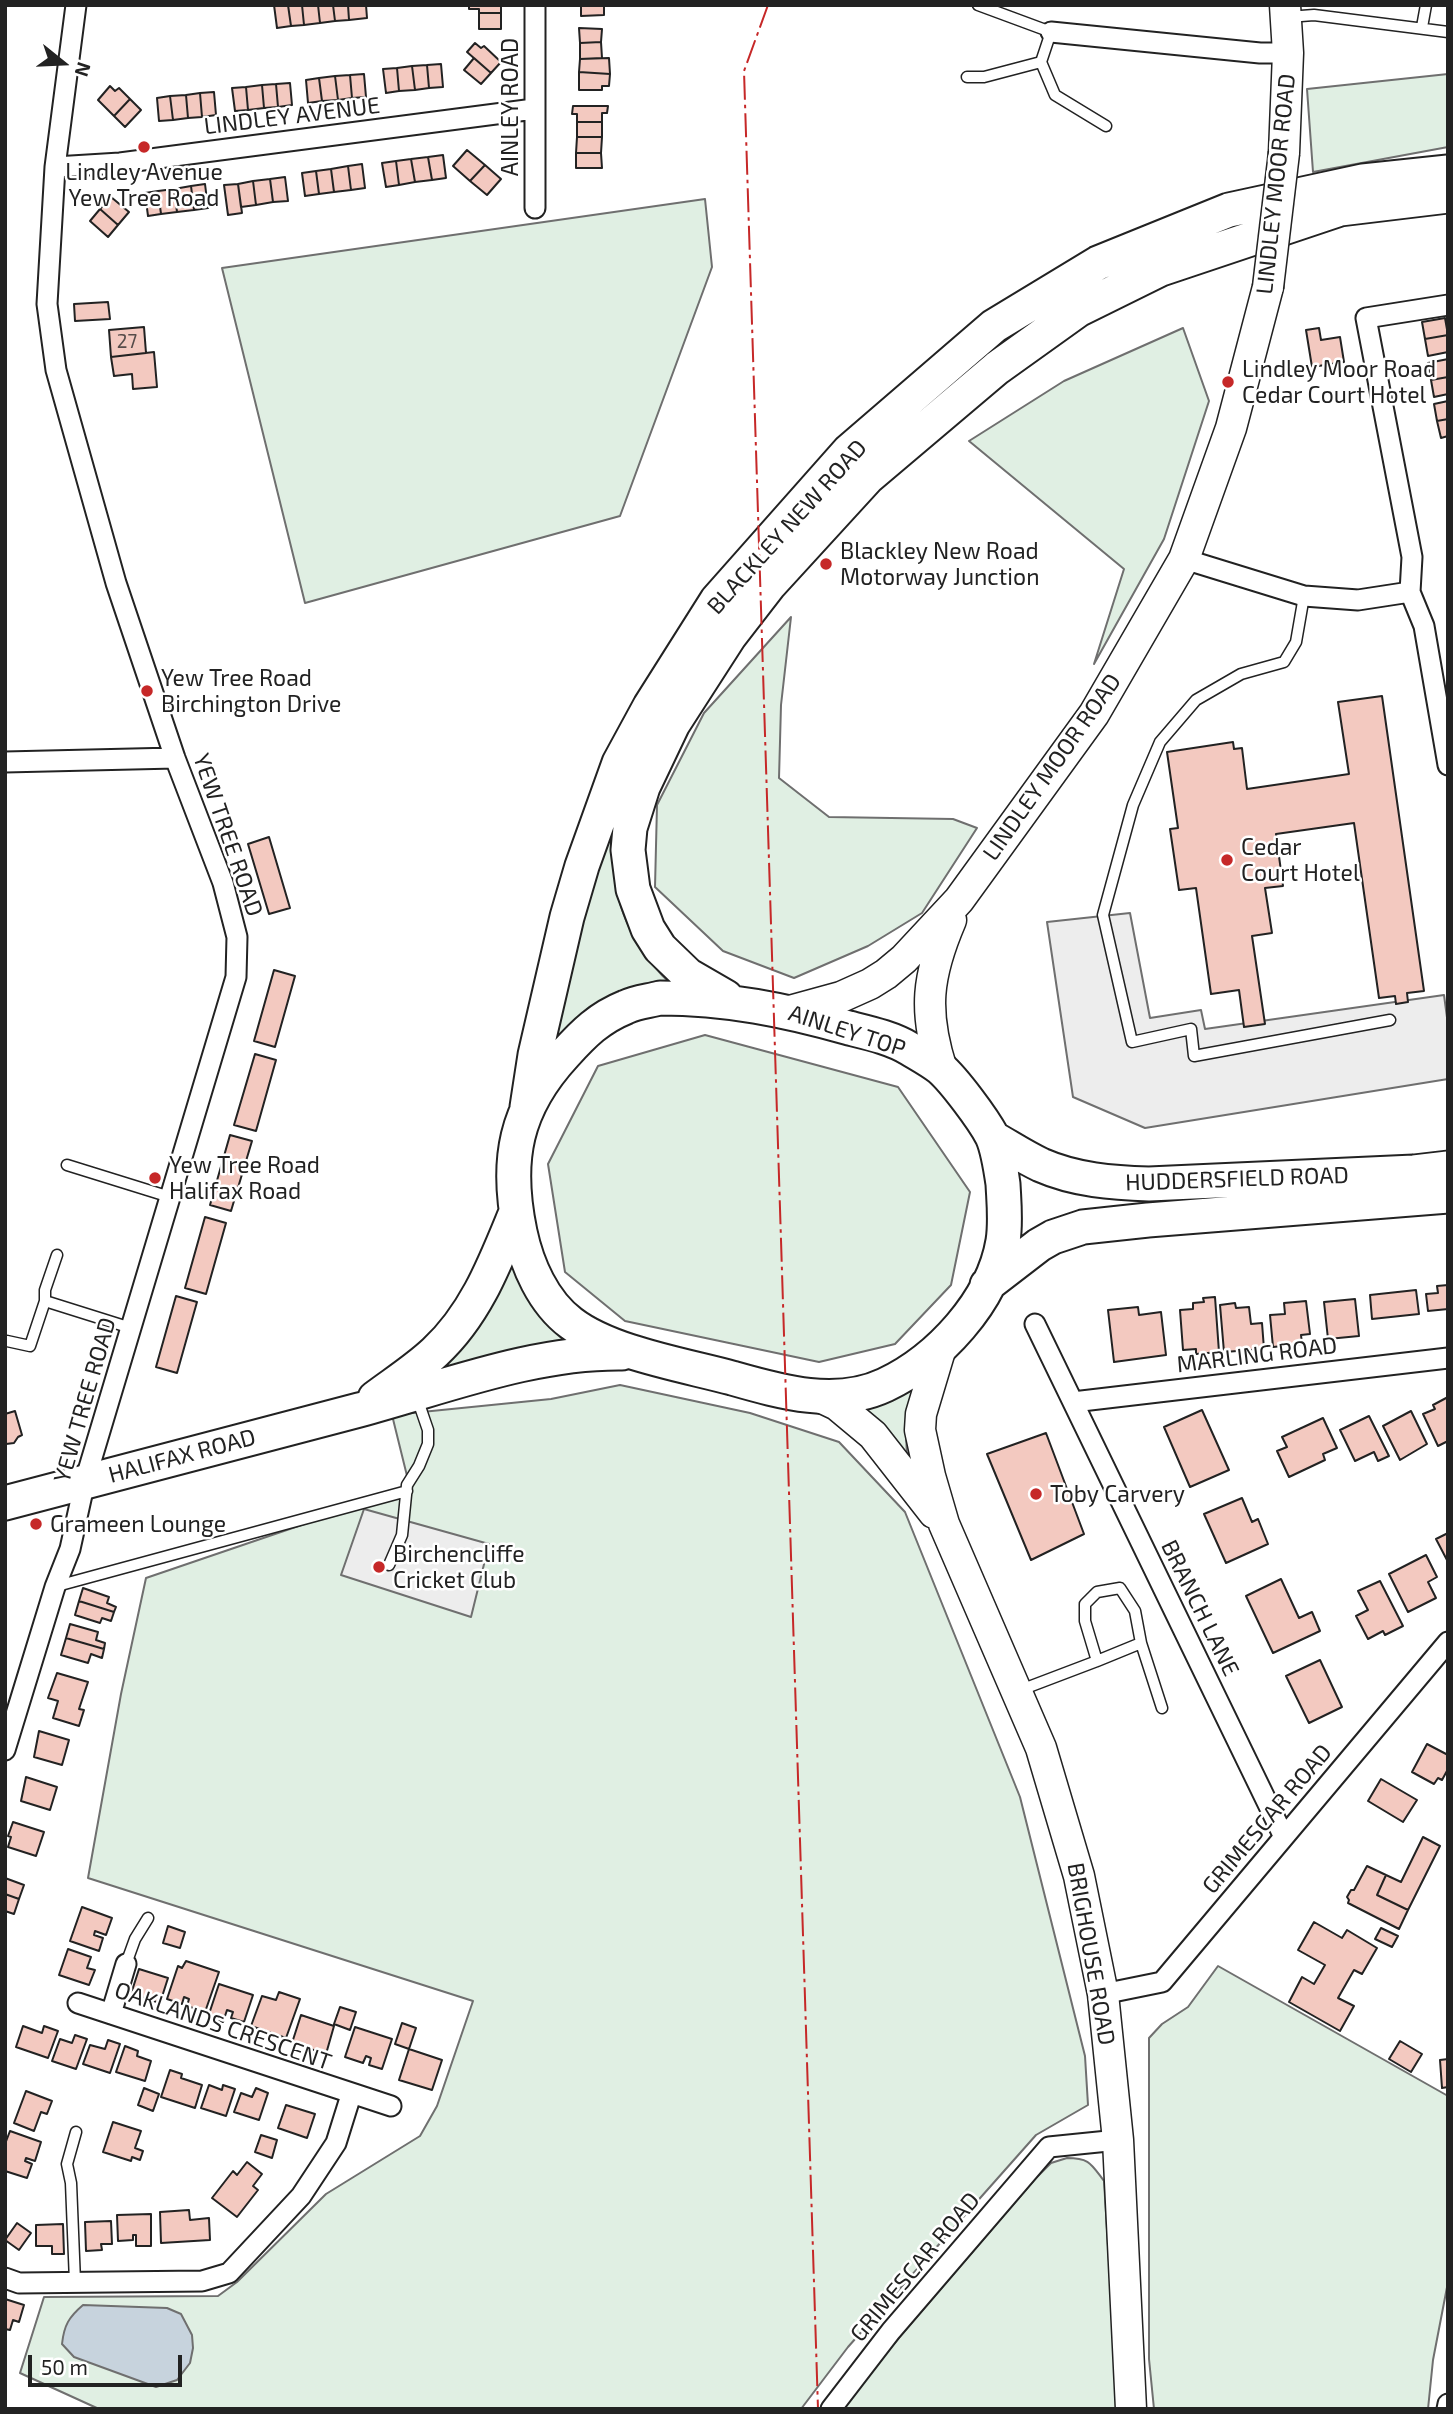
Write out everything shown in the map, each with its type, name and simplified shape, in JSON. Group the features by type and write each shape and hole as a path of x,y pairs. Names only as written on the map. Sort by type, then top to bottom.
{"highway":[{"name":"BLACKLEY NEW ROAD","path":"527,1107 535,1055 567,917 582,866 619,763 650,706 717,600 849,451 994,326 1098,263 1229,210 1363,181 1448,173"},
{"name":"BLACKLEY NEW ROAD","path":"735,1002 688,975 660,948 639,909 633,889 628,850 634,809 654,760 673,724 729,636 770,584 867,478 997,368 1078,310 1161,270 1340,209 1448,196"},
{"name":"AINLEY TOP","path":"660,998 698,998 790,1011 906,1046 942,1070 993,1138 1002,1175 1005,1212 1002,1243 987,1285 968,1316 942,1344 904,1376 867,1393 846,1397 818,1396 762,1386 642,1354 606,1343 570,1323 547,1296 531,1271 516,1212 514,1162 519,1131 527,1107 553,1066 588,1028 627,1006 660,998"},
{"name":"HUDDERSFIELD ROAD","path":"993,1138 1041,1165 1066,1174 1113,1183 1149,1184 1414,1172 1448,1168"},
{"name":"HUDDERSFIELD ROAD","path":"987,1285 1039,1245 1053,1237 1083,1227 1448,1196"},
{"name":"HUDDERSFIELD ROAD","path":"1308,1209 1335,1214 1448,1205"},
{"name":"HALIFAX ROAD","path":"359,1410 435,1352 459,1327 489,1278 516,1212"},
{"name":"HALIFAX ROAD","path":"5,1503 500,1370 554,1358 594,1353 642,1354"}],"main road":[{"name":"LINDLEY MOOR ROAD","path":"790,1011 841,997 886,975 930,933 959,900 1094,714 1184,559 1231,428 1268,287 1284,153 1288,53 1285,11"},
{"name":"LINDLEY MOOR ROAD","path":"942,1070 930,1026 932,974 938,951 959,900"},
{"path":"942,1344 921,1414 920,1430 943,1524"},
{"path":"818,1396 837,1405 873,1434 912,1483 922,1501 943,1524"},
{"name":"BRIGHOUSE ROAD","path":"943,1524 1041,1748 1073,1851 1103,1994 1118,2140 1131,2409"}],"street":[{"name":"YEW TREE ROAD","path":"5,1750 55,1587 70,1549 85,1481 236,977 237,937 223,883 175,758 116,583 56,369 47,304 55,167 76,5"},
{"name":"AINLEY ROAD","path":"535,5 535,208"},
{"path":"1051,32 1260,53 1288,53"},
{"name":"LINDLEY AVENUE","path":"55,167 120,163 534,109"},
{"path":"1448,305 1367,318 1412,557 1410,592 1424,626 1448,765"},
{"path":"1184,559 1304,596 1358,600 1410,592"},
{"path":"5,762 175,758"},
{"name":"BRANCH LANE","path":"1035,1324 1284,1837"},
{"name":"MARLING ROAD","path":"1073,1402 1448,1358"},
{"name":"GRIMESCAR ROAD","path":"1103,1994 1162,1982 1448,1642"},
{"path":"111,2014 126,1964"},
{"name":"OAKLANDS CRESCENT","path":"78,2003 391,2106"},
{"name":"OAKLANDS CRESCENT","path":"5,2278 19,2283 202,2281 229,2273 301,2196 336,2143 351,2095"},
{"name":"GRIMESCAR ROAD","path":"831,2409 891,2330 1049,2147 1118,2140"}],"lane":[{"path":"978,5 1051,32 1041,62 1055,95 1106,125"},
{"path":"1422,27 1426,5"},
{"path":"1285,11 1448,32"},
{"path":"967,76 984,77 1041,62"},
{"path":"1304,596 1296,642 1284,662 1241,674 1196,700 1160,742 1133,805 1103,915 1132,1042 1191,1029 1194,1056 1390,1020"},
{"path":"67,1165 170,1197"},
{"path":"6,1341 30,1346 57,1255"},
{"path":"45,1301 131,1328"},
{"path":"390,1565 402,1535 408,1485 428,1444 428,1430 416,1394"},
{"path":"55,1587 407,1491"},
{"path":"1097,1661 1085,1621 1085,1604 1097,1592 1119,1588 1135,1611 1141,1643 1162,1708"},
{"path":"1018,1691 1141,1643"},
{"path":"126,1964 135,1939 148,1918"},
{"path":"75,2283 71,2183 67,2164 76,2132"}],"green space":[{"path":"1448,74 1448,147 1313,172 1307,89"},
{"path":"705,199 712,267 620,516 305,603 222,268"},
{"path":"1183,328 1209,401 1164,539 1094,664 1124,569 969,441 1064,381"},
{"path":"791,617 781,705 779,778 829,817 953,819 977,828 922,913 868,946 794,978 723,951 655,887 657,805 704,713"},
{"path":"608,823 616,829 617,889 626,921 652,964 674,987 553,1048 589,888"},
{"path":"705,1035 898,1087 970,1192 951,1285 895,1344 819,1362 625,1321 565,1272 548,1164 598,1066"},
{"path":"518,1265 581,1341 426,1381 504,1271"},
{"path":"916,1380 906,1435 907,1455 851,1403"},
{"path":"620,1385 750,1413 839,1442 905,1512 1020,1797 1085,2056 1088,2105 1036,2135 848,2347 801,2409 99,2409 20,2373 44,2297 218,2296 237,2282 326,2194 420,2136 437,2106 473,2001 88,1878 121,1694 146,1578 410,1488 392,1415 551,1399"},
{"path":"1218,1966 1448,2096 1448,2282 1433,2360 1428,2409 1154,2409 1149,2359 1149,2038 1162,2024 1188,2007"},
{"path":"1067,2158 1081,2159 1089,2163 1104,2181 1118,2409 838,2409 1036,2178 1051,2163"}],"shaded area":[{"path":"1130,913 1150,1018 1201,1010 1205,1029 1444,995 1448,1025 1448,1079 1145,1128 1073,1097 1047,922"},
{"path":"364,1509 489,1544 471,1617 341,1575"},
{"path":"83,2305 167,2308 181,2314 192,2335 190,2363 177,2380 156,2387 74,2357 62,2344 63,2337 68,2322"}],"building":[{"path":"274,5 288,5 291,26 277,28"},
{"path":"288,5 302,5 304,25 291,26"},
{"path":"302,5 318,5 320,23 304,25"},
{"path":"318,5 333,5 335,21 320,23"},
{"path":"333,5 348,5 349,20 335,21"},
{"path":"348,5 366,5 367,18 349,20"},
{"path":"469,5 501,5 501,13 479,13 479,9 469,9"},
{"path":"581,5 604,5 604,15 581,16"},
{"path":"479,13 501,13 501,29 479,29"},
{"path":"579,28 602,29 601,42 580,43"},
{"path":"601,42 602,58 580,59 580,43"},
{"path":"475,43 481,48 484,46 501,62 491,73 467,52"},
{"path":"474,58 491,73 481,84 464,70"},
{"path":"609,58 610,74 579,72 580,59"},
{"path":"441,64 443,87 429,88 427,65"},
{"path":"427,65 429,88 415,90 412,66"},
{"path":"412,66 415,90 399,91 397,68"},
{"path":"397,68 399,91 386,93 383,69"},
{"path":"579,72 610,74 609,86 602,86 602,90 579,90"},
{"path":"364,74 366,97 352,98 350,75"},
{"path":"350,75 352,98 338,100 335,76"},
{"path":"335,76 338,100 322,101 319,78"},
{"path":"319,78 322,101 308,103 306,80"},
{"path":"290,83 292,105 278,107 276,84"},
{"path":"276,84 278,107 264,108 262,85"},
{"path":"262,85 264,108 248,110 246,87"},
{"path":"110,86 115,91 119,88 130,99 114,116 98,100"},
{"path":"246,87 248,110 235,111 232,88"},
{"path":"214,92 216,115 202,117 200,93"},
{"path":"200,93 202,117 188,118 186,95"},
{"path":"186,95 188,118 173,120 170,96"},
{"path":"170,96 173,120 159,121 157,98"},
{"path":"130,99 141,110 125,127 114,116"},
{"path":"573,106 608,106 607,113 602,113 602,122 577,122 577,114 572,114"},
{"path":"577,122 602,122 602,137 577,137"},
{"path":"577,137 602,137 601,153 576,153"},
{"path":"467,150 485,165 470,181 453,166"},
{"path":"576,153 601,153 602,168 576,168"},
{"path":"443,155 446,178 432,180 428,157"},
{"path":"428,157 432,180 415,182 411,159"},
{"path":"411,159 415,182 399,185 396,161"},
{"path":"396,161 399,185 386,187 382,163"},
{"path":"362,164 365,188 351,190 348,166"},
{"path":"485,165 501,179 487,195 470,181"},
{"path":"348,166 351,190 334,192 331,169"},
{"path":"331,169 334,192 319,194 316,171"},
{"path":"316,171 319,194 305,196 302,173"},
{"path":"285,177 288,201 273,202 270,179"},
{"path":"270,179 273,202 256,205 253,181"},
{"path":"253,181 256,205 241,207 238,184"},
{"path":"205,184 208,208 194,210 191,186"},
{"path":"238,184 242,213 228,215 224,185"},
{"path":"191,186 194,210 177,212 174,189"},
{"path":"174,189 177,212 161,214 158,191"},
{"path":"158,191 161,214 148,216 145,193"},
{"path":"111,197 129,212 118,225 100,209"},
{"path":"100,209 118,225 108,237 90,221"},
{"path":"108,302 110,319 75,321 74,304"},
{"path":"1445,318 1448,335 1425,339 1422,322"},
{"path":"144,327 146,353 111,357 109,330"},
{"path":"1319,328 1321,340 1340,337 1344,362 1312,367 1306,330"},
{"path":"1448,335 1448,352 1428,356 1425,339"},
{"path":"154,352 157,387 133,389 132,374 114,376 111,357"},
{"path":"1448,359 1448,377 1431,380 1428,363"},
{"path":"1448,377 1448,394 1434,397 1431,380"},
{"path":"1448,401 1448,419 1437,421 1434,404"},
{"path":"1448,419 1448,436 1441,438 1437,421"},
{"name":"Cedar Court Hotel","path":"1382,696 1424,991 1407,993 1408,1002 1396,1004 1395,996 1379,998 1354,823 1276,834 1283,886 1265,888 1272,933 1252,936 1265,1024 1244,1027 1239,990 1211,994 1196,888 1179,890 1170,829 1178,828 1167,752 1233,742 1234,749 1242,748 1247,789 1349,774 1338,702"},
{"path":"269,837 290,908 269,914 248,844"},
{"path":"274,970 295,976 275,1047 254,1041"},
{"path":"255,1054 276,1060 256,1131 234,1125"},
{"path":"230,1135 252,1141 231,1211 210,1205"},
{"path":"205,1217 226,1223 206,1294 185,1288"},
{"path":"1448,1285 1448,1309 1428,1311 1426,1294 1438,1293 1437,1286"},
{"path":"1416,1290 1419,1314 1372,1319 1370,1295"},
{"path":"176,1296 197,1302 177,1373 156,1367"},
{"path":"1215,1297 1219,1352 1196,1354 1196,1349 1183,1350 1180,1310 1193,1309 1193,1303 1204,1302 1203,1298"},
{"path":"1355,1299 1359,1336 1328,1339 1324,1302"},
{"path":"1306,1301 1310,1334 1301,1335 1302,1344 1273,1347 1270,1315 1285,1314 1284,1303"},
{"path":"1235,1303 1236,1308 1249,1307 1251,1324 1262,1323 1264,1349 1224,1352 1220,1305"},
{"path":"1138,1307 1139,1315 1161,1312 1166,1355 1114,1362 1108,1310"},
{"path":"1448,1397 1448,1441 1438,1446 1423,1414 1435,1409 1433,1405"},
{"path":"1202,1410 1229,1470 1190,1487 1164,1427"},
{"path":"15,1411 22,1435 14,1443 6,1444 5,1414"},
{"path":"1411,1411 1427,1444 1400,1460 1383,1426"},
{"path":"1369,1416 1389,1456 1378,1461 1374,1452 1355,1461 1340,1430"},
{"path":"1323,1418 1337,1448 1323,1454 1325,1460 1289,1477 1277,1451 1287,1447 1282,1437"},
{"name":"Toby Carvery","path":"1046,1433 1084,1534 1031,1560 987,1454"},
{"path":"1242,1498 1252,1522 1258,1519 1268,1544 1226,1563 1204,1514"},
{"path":"1448,1533 1448,1562 1436,1539"},
{"path":"1426,1555 1437,1577 1428,1582 1436,1598 1408,1612 1389,1574"},
{"path":"1281,1579 1299,1618 1312,1612 1320,1631 1273,1653 1246,1596"},
{"path":"1380,1581 1403,1626 1385,1635 1383,1631 1368,1639 1356,1616 1368,1610 1358,1591"},
{"path":"83,1588 109,1597 107,1603 116,1607 114,1612 79,1601"},
{"path":"79,1601 114,1612 111,1621 102,1618 100,1623 75,1615"},
{"path":"70,1624 98,1632 96,1640 105,1643 104,1649 66,1638"},
{"path":"66,1638 104,1649 102,1658 91,1654 88,1663 61,1655"},
{"path":"1320,1660 1342,1707 1309,1723 1286,1676"},
{"path":"57,1673 88,1682 79,1709 84,1710 79,1726 53,1718 58,1701 48,1698"},
{"path":"39,1731 69,1740 62,1765 34,1757"},
{"path":"1427,1744 1448,1755 1448,1769 1442,1780 1438,1778 1434,1784 1412,1772"},
{"path":"26,1777 57,1787 50,1810 21,1801"},
{"path":"1381,1779 1417,1800 1403,1822 1368,1801"},
{"path":"13,1822 44,1832 36,1856 8,1847 11,1837 8,1836"},
{"path":"1423,1837 1440,1846 1408,1910 1377,1895 1386,1875 1401,1882"},
{"path":"1367,1866 1386,1875 1377,1895 1408,1910 1399,1929 1348,1903 1347,1897"},
{"path":"5,1878 24,1885 19,1899 5,1894"},
{"path":"5,1894 19,1899 14,1914 5,1911"},
{"path":"82,1907 112,1918 106,1935 95,1931 94,1935 103,1938 99,1951 70,1941"},
{"path":"1314,1922 1342,1938 1347,1930 1377,1948 1362,1974 1354,1970 1338,1998 1354,2006 1340,2031 1289,2002 1302,1977 1314,1984 1325,1965 1298,1950"},
{"path":"168,1926 185,1932 180,1948 163,1943"},
{"path":"1381,1928 1398,1936 1392,1947 1375,1939"},
{"path":"68,1949 91,1957 87,1968 95,1970 89,1985 59,1975"},
{"path":"186,1961 219,1972 205,2012 187,2006 189,1999 184,1997 182,2004 167,1999 178,1966 182,1968"},
{"path":"139,1969 168,1978 160,2003 131,1994"},
{"path":"219,1984 253,1995 244,2022 231,2018 233,2012 227,2010 223,2022 208,2017"},
{"path":"279,1992 300,1999 286,2038 251,2026 262,1996 276,2000"},
{"path":"340,2007 356,2012 350,2030 334,2024"},
{"path":"301,2015 334,2026 326,2054 292,2043"},
{"path":"402,2023 416,2028 409,2049 395,2044"},
{"path":"23,2026 42,2033 44,2026 58,2031 48,2058 16,2047"},
{"path":"355,2027 392,2039 382,2069 369,2065 371,2058 366,2056 363,2063 345,2057"},
{"path":"75,2035 87,2039 76,2069 52,2061 60,2039 72,2043"},
{"path":"108,2040 120,2044 110,2073 83,2064 90,2045 105,2049"},
{"path":"1400,2041 1422,2054 1411,2072 1389,2059"},
{"path":"125,2046 138,2051 137,2056 151,2061 145,2081 116,2072"},
{"path":"409,2049 442,2060 432,2090 399,2080"},
{"path":"1448,2059 1448,2087 1442,2088 1440,2060"},
{"path":"170,2070 182,2074 181,2078 202,2085 195,2108 161,2097"},
{"path":"209,2085 222,2090 223,2085 235,2089 226,2116 201,2108"},
{"path":"144,2088 159,2094 153,2111 138,2105"},
{"path":"256,2088 268,2093 259,2120 234,2112 241,2093 252,2097"},
{"path":"26,2091 52,2101 47,2114 41,2112 34,2131 14,2123"},
{"path":"286,2105 315,2114 307,2138 278,2128"},
{"path":"113,2122 141,2131 135,2148 143,2151 140,2160 132,2157 131,2161 103,2152"},
{"path":"10,2131 41,2142 35,2161 26,2158 25,2161 32,2164 27,2178 5,2171 5,2144"},
{"path":"261,2135 277,2140 272,2158 255,2152"},
{"path":"247,2162 262,2174 253,2186 258,2190 237,2217 212,2198 233,2171 237,2175"},
{"path":"189,2210 190,2220 209,2218 210,2240 161,2243 160,2212"},
{"path":"151,2214 151,2246 136,2246 136,2235 133,2235 133,2240 118,2241 117,2215"},
{"path":"111,2221 112,2244 101,2244 102,2250 86,2251 85,2222"},
{"path":"17,2223 31,2233 19,2250 5,2240"},
{"path":"63,2224 64,2254 52,2254 52,2246 36,2246 36,2225"},
{"path":"5,2299 24,2305 19,2322 13,2320 10,2330 5,2329"}],"power":[{"path":"768,5 744,71 818,2409"}],"place":[{"name":"Lindley Avenue Yew Tree Road","path":"144,147"},
{"name":"Lindley Moor Road Cedar Court Hotel","path":"1228,382"},
{"name":"Blackley New Road Motorway Junction","path":"826,564"},
{"name":"Yew Tree Road Birchington Drive","path":"147,691"},
{"name":"Cedar Court Hotel","path":"1227,860"},
{"name":"Yew Tree Road Halifax Road","path":"155,1178"},
{"name":"Toby Carvery","path":"1036,1494"},
{"name":"Grameen Lounge","path":"36,1524"},
{"name":"Birchencliffe Cricket Club","path":"379,1567"}]}
